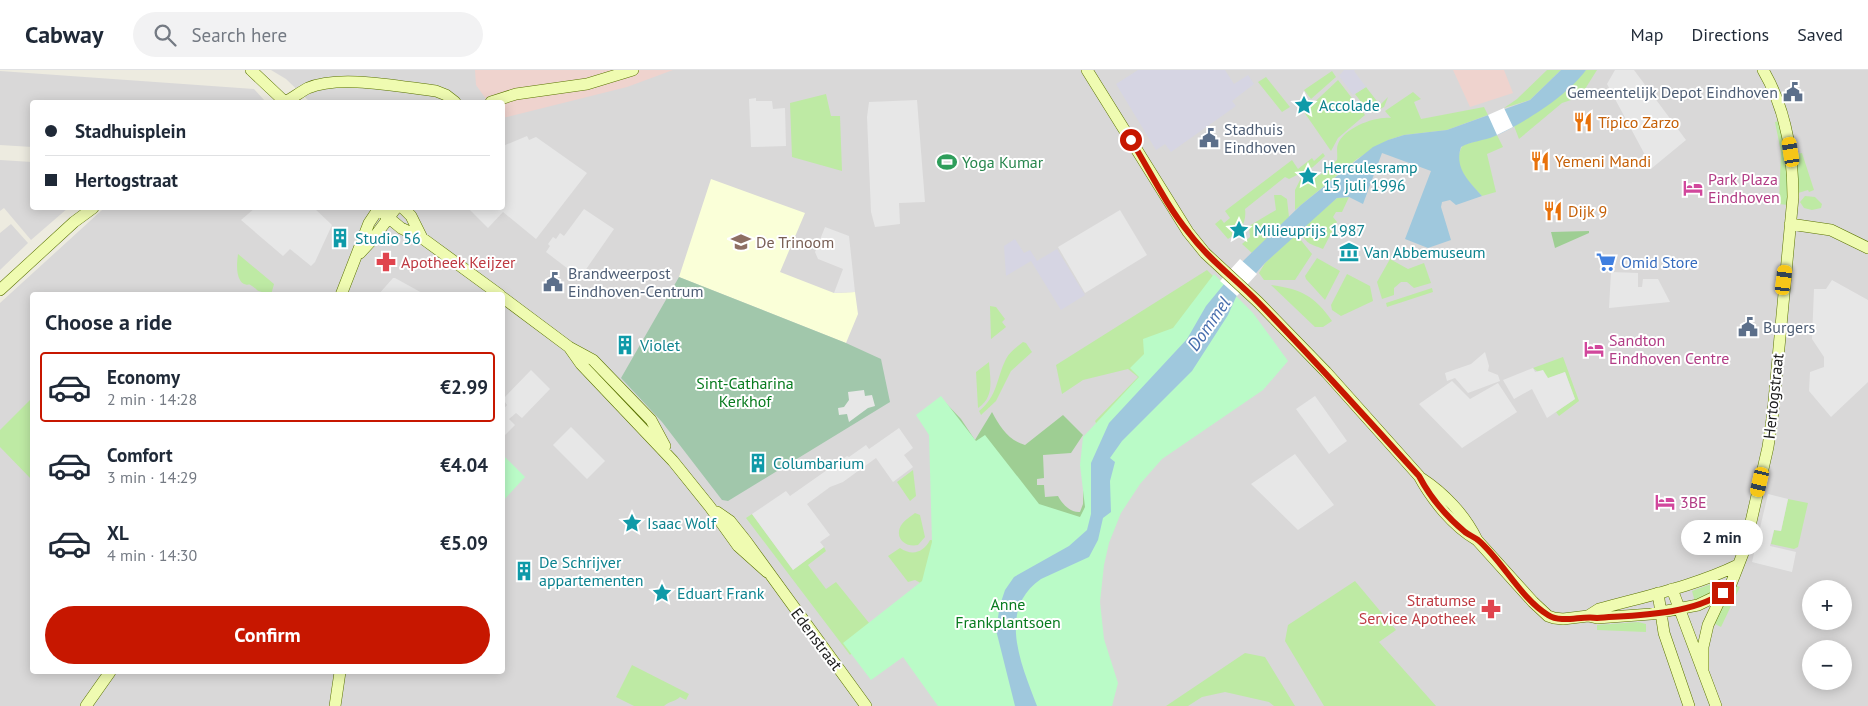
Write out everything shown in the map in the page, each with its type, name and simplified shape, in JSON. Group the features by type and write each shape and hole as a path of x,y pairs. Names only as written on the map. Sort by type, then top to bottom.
{"street":[{"path":"250,70 283,100"},
{"path":"496,100 587,84 633,70"},
{"path":"1086,70 1184,227 1205,253 1244,289 1326,372 1419,476 1428,493 1465,533 1477,540 1532,602 1548,616 1563,619 1588,616 1597,618 1660,612 1698,605 1723,593"},
{"name":"Hertogstraat","path":"1703,671 1703,647 1708,625 1723,593 1731,584 1745,548 1773,412 1790,228 1792,170 1788,135 1774,93 1763,70"},
{"path":"288,100 308,88 325,83 342,82 436,91 452,100"},
{"path":"0,290 74,222 90,210"},
{"path":"342,292 369,223 377,210"},
{"name":"Edenstraat","path":"380,210 401,228 422,238 496,292"},
{"path":"356,257 395,210"},
{"name":"Edenstraat","path":"405,210 411,216 422,238"},
{"path":"1790,228 1831,230 1868,248"},
{"name":"Edenstraat","path":"505,299 569,346 581,364 673,461 710,507 730,521 866,706"},
{"path":"1588,616 1599,608 1716,576 1738,565"},
{"path":"1672,589 1716,706"},
{"path":"1658,593 1664,633 1689,706"},
{"path":"86,706 109,674"},
{"path":"335,706 340,674"}],"shaded area":[{"path":"271,70 1868,70 1868,706 0,706 0,303 102,210 505,210 505,100 308,100 286,79"},
{"path":"475,70 673,70 627,87 505,118 505,100 487,100 476,85"},
{"path":"1138,70 1225,70 1234,84 1248,75 1254,84 1232,101 1236,106 1171,152 1165,144 1156,150 1116,84"},
{"path":"1344,70 1355,70 1366,87 1353,95 1339,76"},
{"path":"1453,70 1504,70 1513,93 1470,107"},
{"path":"1615,70 1634,70 1686,140 1652,168 1607,84"},
{"path":"0,71 254,89 264,100 30,100 30,147 0,145"},
{"path":"756,98 756,101 772,101 773,109 785,108 786,146 751,147 749,99"},
{"path":"917,100 925,202 899,203 900,224 875,227 871,212 867,117 869,102"},
{"path":"527,136 529,140 536,137 587,173 536,239 503,212 488,228 470,210 505,210 505,145"},
{"path":"0,160 30,162 30,210 66,210 31,240 4,208 0,211"},
{"name":"De Trinoom","path":"711,179 805,213 780,272 834,293 855,292 858,314 846,343 679,277"},
{"path":"584,209 614,229 580,278 546,252 550,246 548,244 553,237 556,239 560,233 564,236"},
{"path":"253,210 316,210 332,225 315,262 311,266 290,249 283,256 241,220"},
{"path":"1120,210 1147,255 1085,293 1058,247"},
{"path":"11,224 28,243 0,270 0,233"},
{"path":"825,227 849,236 855,292 834,293 843,269 818,259 815,252"},
{"path":"1015,239 1024,253 1030,250 1037,261 1057,249 1085,295 1061,310 1031,261 1006,276 1004,246"},
{"path":"1611,272 1638,273 1638,287 1642,287 1643,279 1658,279 1670,302 1609,308"},
{"path":"395,278 420,292 381,292"},
{"path":"1832,280 1868,300 1868,382 1831,417 1809,391 1810,372 1824,367 1824,357 1812,339 1814,289 1826,289"},
{"path":"1485,352 1489,366 1488,371 1498,375 1500,381 1468,393 1455,378 1447,381 1445,373 1471,364"},
{"path":"1533,368 1535,372 1543,370 1548,378 1565,372 1575,399 1547,418 1532,389 1514,399 1503,380"},
{"path":"531,370 550,389 522,418 516,413 509,419 515,425 505,435 505,408 507,405 505,397"},
{"path":"1452,381 1470,399 1498,383 1517,412 1462,448 1419,404"},
{"path":"864,390 865,396 872,395 875,406 868,408 849,422 847,414 839,415 838,408 844,407 849,400 848,392"},
{"path":"1315,396 1347,441 1329,454 1296,409"},
{"path":"571,427 605,461 587,479 553,445"},
{"path":"899,428 913,448 904,455 913,467 893,482 876,458 843,482 830,487 807,504 830,535 820,542 824,547 793,570 752,514 786,491 790,496 847,456 849,457 866,445 869,449"},
{"path":"1295,454 1334,505 1298,530 1251,484"},
{"path":"1768,494 1788,499 1781,531 1774,530 1770,546 1796,552 1792,572 1752,562"}],"green space":[{"path":"1547,70 1561,70 1530,100 1504,108 1517,99"},
{"path":"1586,70 1597,70 1580,97 1562,103 1519,139 1514,126 1559,96"},
{"path":"1332,71 1336,77 1311,99 1304,90"},
{"path":"1266,77 1290,107 1282,112 1258,82"},
{"path":"1338,80 1365,115 1338,138 1331,151 1304,112"},
{"path":"1366,87 1380,105 1388,97 1384,107 1373,112 1368,111 1355,94"},
{"path":"1413,92 1421,99 1414,102 1421,119 1484,107 1488,115 1447,130 1404,135 1388,140 1357,159 1295,210 1295,190 1300,180 1310,175 1320,175 1337,160 1337,148 1341,138 1361,124 1377,119 1391,118 1385,111"},
{"path":"826,94 831,116 840,116 842,171 792,157 790,103"},
{"path":"1779,121 1788,164 1788,205 1779,204 1781,152 1775,122"},
{"path":"1497,135 1503,147 1487,154 1496,192 1482,196 1463,173 1459,159 1460,152 1463,145"},
{"path":"1323,153 1325,156 1313,167 1289,179 1285,177 1245,209 1244,223 1228,239 1215,224 1221,219 1224,223 1230,218 1225,211 1292,160 1298,169 1312,158 1314,161"},
{"path":"1802,153 1814,190 1798,193 1796,154"},
{"path":"1274,195 1281,195 1287,199 1289,217 1252,253 1242,244 1250,237 1249,226 1276,210"},
{"path":"1805,196 1815,197 1822,204 1821,208 1812,210 1804,208 1800,202"},
{"path":"1349,197 1342,212 1336,212 1333,217 1337,222 1323,249 1307,242 1299,231 1337,198"},
{"path":"1589,231 1589,233 1555,248 1551,232"},
{"path":"1296,234 1312,254 1295,280 1264,280 1259,273 1265,263"},
{"path":"238,254 274,284 272,292 262,292 251,285 241,282 237,270"},
{"path":"1317,258 1340,271 1325,300 1305,276"},
{"path":"1390,259 1408,269 1424,263 1431,283 1414,288 1407,282 1401,282 1394,288 1394,295 1382,299 1377,282"},
{"path":"1207,270 1216,279 1099,429 1095,421 1138,377 1128,369 1083,380 1062,394 1056,365"},
{"name":"Anne Frankplantsoen","path":"1214,274 1253,313 1288,361 1263,390 1162,459 1140,484 1121,513 1109,543 1104,565 1100,602 1104,639 1118,683 1112,706 938,706 903,657 871,680 843,643 922,581 932,542 929,435 916,415 941,396 976,441 985,435 1039,504 1080,517 1085,507 1080,465 1083,437 1139,377 1130,368 1144,354 1143,339 1173,328"},
{"path":"1347,274 1370,286 1373,301 1341,316 1332,310 1331,305"},
{"name":"Sint-Catharina Kerkhof","path":"679,277 846,343 881,359 890,402 728,501 722,500 662,422 621,378"},
{"path":"1271,285 1291,289 1306,295 1320,305 1332,321 1323,327 1315,327"},
{"path":"1432,288 1433,292 1387,307 1386,303"},
{"path":"990,306 996,307 1005,319 1002,322 1006,327 991,339"},
{"path":"1023,342 1026,343 1032,352 1011,371 996,401 981,415 979,411 990,399 1006,359"},
{"path":"1563,357 1579,401 1559,416 1556,412 1575,399 1565,372 1547,379 1533,368"},
{"path":"989,362 989,393 987,399 978,408 976,372"},
{"path":"941,398 961,419 975,440 992,412 1009,436 1025,445 1063,415 1083,435 1071,453 1043,455 1044,478 1037,479 1037,485 1044,485 1045,497 1058,496 1067,507 1077,512 1080,512 1083,504 1084,458 1091,514 1052,557"},
{"path":"30,400 30,478 0,447 0,430"},
{"path":"505,457 525,477 505,499"},
{"path":"913,470 916,496 910,501 897,482"},
{"path":"1788,499 1808,503 1798,547 1794,549 1771,544 1774,530 1781,531"},
{"path":"915,513 920,515 925,537 918,545 909,545 902,540 899,533 902,524"},
{"path":"752,514 793,570 824,547 826,551 808,565 826,589 836,582 878,634 857,647 850,655 746,518"},
{"path":"930,540 943,541 928,587 915,580 908,582 888,556 900,548 909,552 917,552 924,548"},
{"path":"1355,581 1396,630 1379,642 1436,706 1324,706 1285,641 1288,625"},
{"path":"1719,581 1721,586 1715,593 1695,602 1692,591"},
{"path":"1735,585 1740,587 1721,627 1713,623 1719,608"},
{"path":"1638,622 1646,624 1646,632 1597,630 1597,625"},
{"path":"1245,653 1265,657 1295,706 1274,706 1269,702 1225,692 1202,697 1188,706 1166,706"},
{"path":"632,665 689,694 686,700 680,697 664,706 634,706 616,697"}],"water":[{"name":"Dommel","path":"1561,70 1586,70 1557,99 1532,116 1495,136 1461,147 1459,155 1461,168 1482,196 1456,205 1450,200 1442,202 1441,207 1451,240 1428,248 1405,239 1431,171 1382,153 1363,204 1349,197 1337,198 1265,263 1241,290 1228,315 1192,371 1122,441 1110,458 1115,462 1110,481 1111,512 1103,518 1098,540 1089,557 1041,579 1027,592 1019,606 1016,622 1016,639 1025,674 1037,706 1015,706 996,630 1000,605 1005,590 1014,577 1069,546 1087,530 1091,514 1091,463 1109,423 1187,339 1206,306 1243,261 1301,205 1373,147 1404,135 1447,130 1530,100"}],"pier":[{"path":"1504,108 1513,127 1497,135 1488,115"},
{"path":"1240,259 1257,274 1237,296 1220,281"}],"place":[{"name":"Gemeentelijk Depot Eindhoven","path":"1793,92"},
{"name":"Accolade","path":"1304,105"},
{"name":"Típico Zarzo","path":"1583,122"},
{"name":"Stadhuis Eindhoven","path":"1209,138"},
{"name":"Yemeni Mandi","path":"1540,161"},
{"name":"Yoga Kumar","path":"947,162"},
{"name":"Herculesramp 15 juli 1996","path":"1308,176"},
{"name":"Park Plaza Eindhoven","path":"1693,188"},
{"name":"Dijk 9","path":"1553,211"},
{"name":"Milieuprijs 1987","path":"1239,230"},
{"name":"Studio 56","path":"340,238"},
{"name":"De Trinoom","path":"741,242"},
{"name":"Van Abbemuseum","path":"1349,252"},
{"name":"Apotheek Keijzer","path":"386,262"},
{"name":"Omid Store","path":"1606,262"},
{"name":"Brandweerpost Eindhoven-Centrum","path":"553,282"},
{"name":"Burgers","path":"1748,327"},
{"name":"Violet","path":"625,345"},
{"name":"Sandton Eindhoven Centre","path":"1594,349"},
{"name":"Columbarium","path":"758,463"},
{"name":"3BE","path":"1665,502"},
{"name":"Isaac Wolf","path":"632,523"},
{"name":"De Schrijver appartementen","path":"524,571"},
{"name":"Eduart Frank","path":"662,593"},
{"name":"Stratumse Service Apotheek","path":"1491,609"}],"route":[{"path":"1131,140 1169,204 1205,253 1258,302 1326,372 1419,476 1428,493 1465,533 1477,540 1532,602 1548,616 1563,619 1588,616 1597,618 1651,614 1698,605 1723,593"}]}
